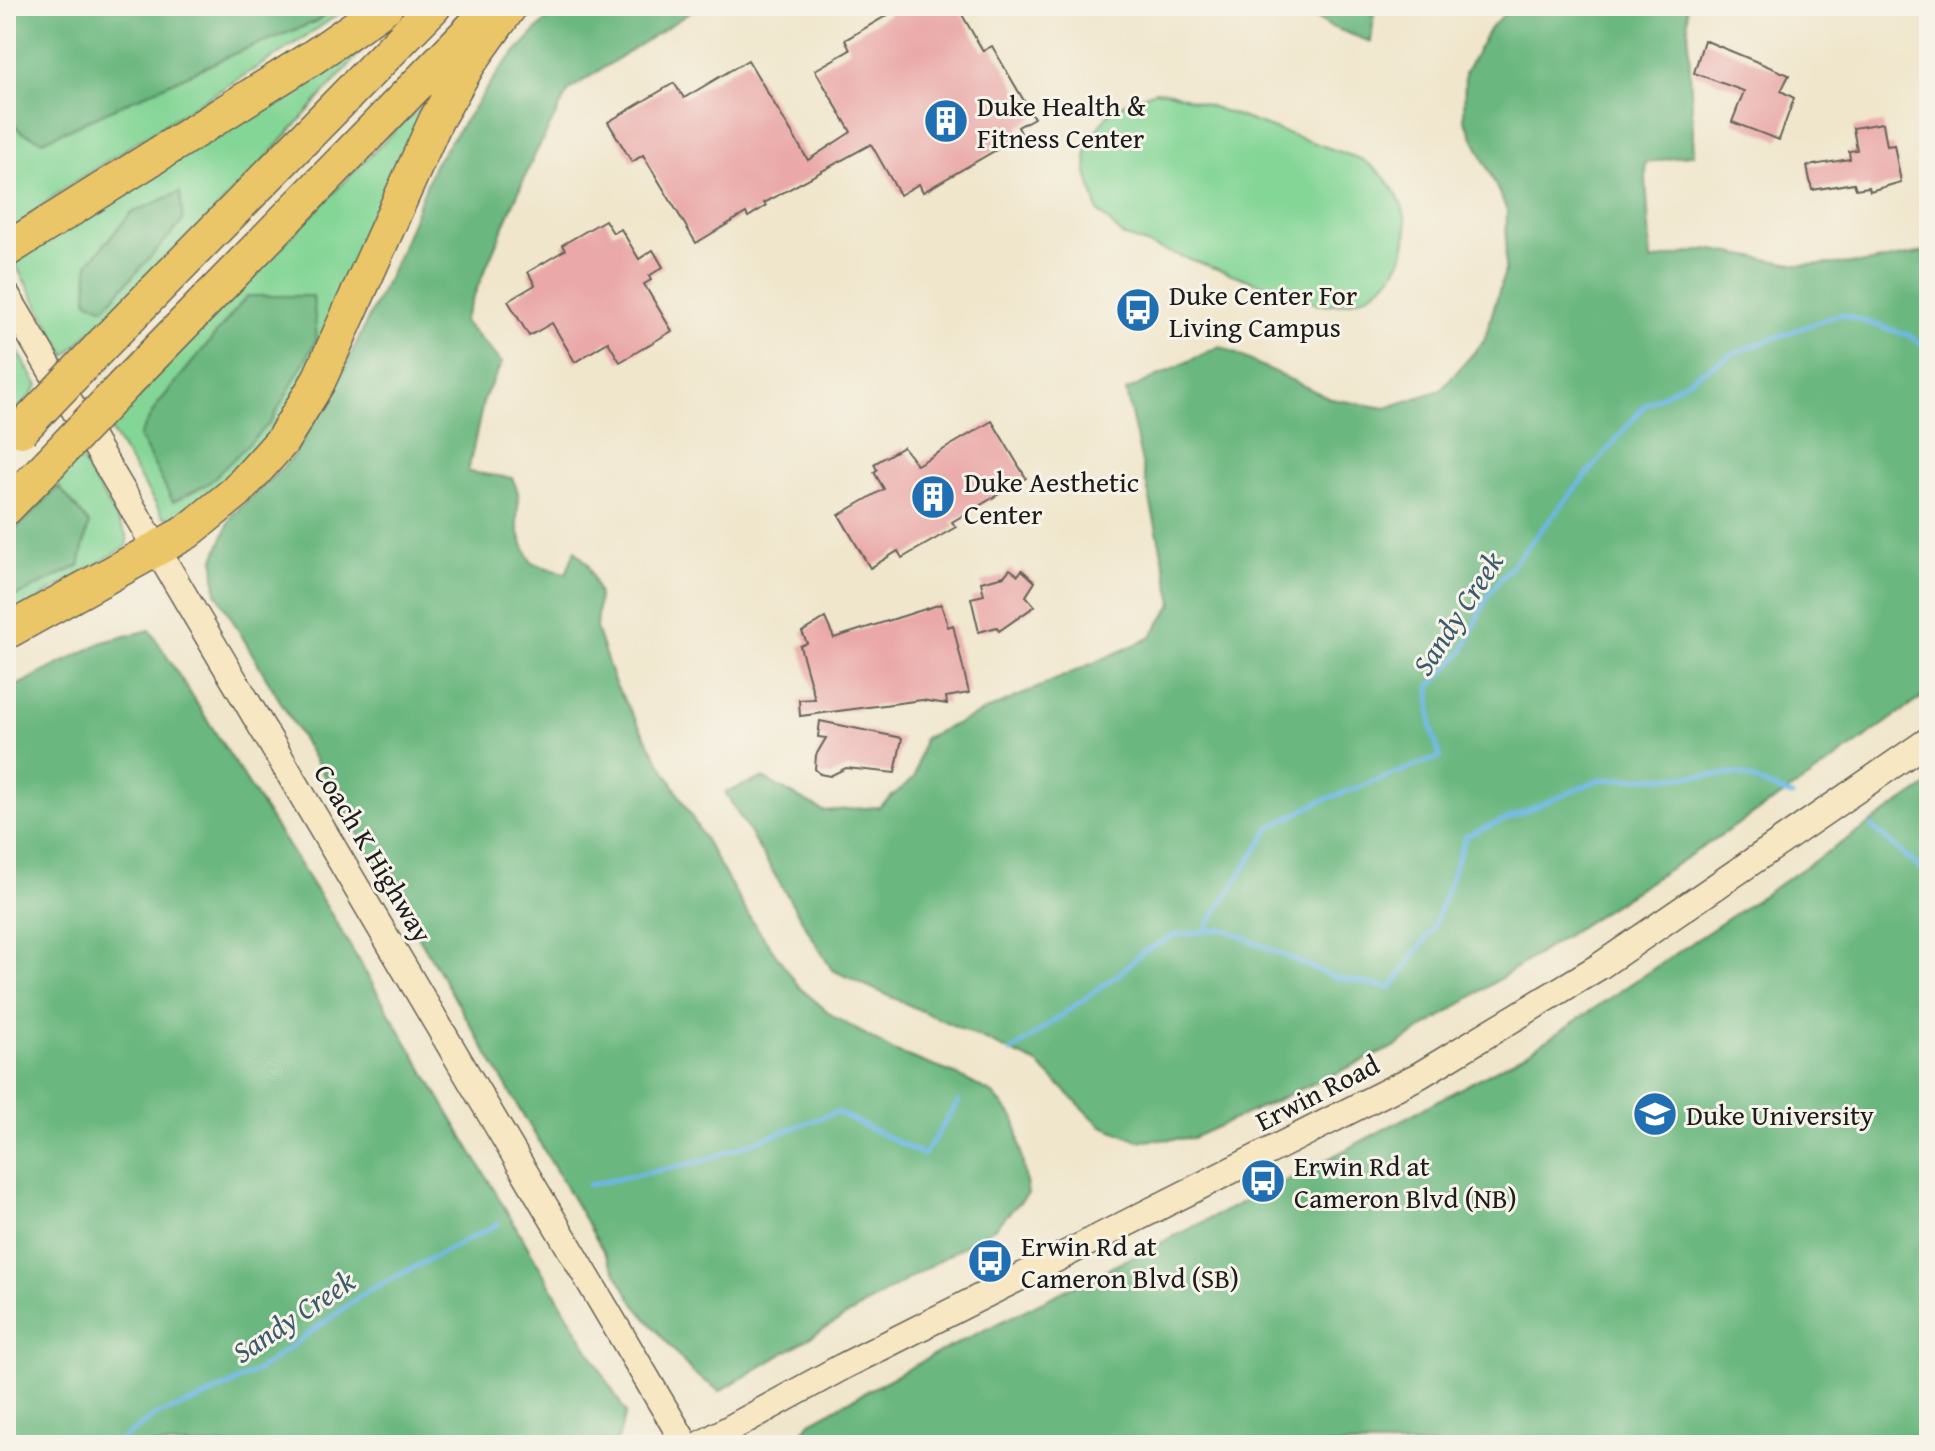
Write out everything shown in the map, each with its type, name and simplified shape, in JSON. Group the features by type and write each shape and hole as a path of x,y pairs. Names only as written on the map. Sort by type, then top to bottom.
{"highway":[{"path":"6,250 313,57 386,6"},
{"path":"13,437 434,6"},
{"path":"6,508 493,6"},
{"path":"6,632 157,549 209,516 236,492 282,441 302,413 436,120 469,63 510,6"}],"main road":[{"name":"Coach K Highway","path":"6,294 686,1445"},
{"name":"Erwin Road","path":"700,1445 842,1367 1420,1075 1534,1009 1929,740"}],"green space":[{"path":"6,6 350,6 72,184 44,204 6,241"},
{"path":"6,6 338,6 315,22 238,52 43,141 21,132 6,115"},
{"path":"559,6 700,6 569,90 534,156 463,321 502,363 484,398 468,472 512,478 518,495 519,532 532,563 566,574 575,550 588,564 599,595 596,628 615,684 750,918 800,988 833,1016 896,1052 955,1074 993,1094 1015,1119 1028,1194 994,1228 720,1391 693,1373 635,1305 216,592 214,559 232,515 290,460 337,383 399,255 434,165 502,67"},
{"path":"1299,6 1375,6 1371,42 1329,26"},
{"path":"1513,6 1687,6 1694,154 1645,163 1651,261 1708,249 1799,265 1867,263 1929,251 1929,692 1809,778 1396,1046 1193,1138 1138,1141 1100,1125 1038,1064 832,970 725,792 763,778 823,811 879,807 914,778 924,738 1150,638 1173,603 1126,391 1220,346 1331,399 1386,408 1441,390 1484,341 1505,271 1507,210 1464,118 1465,73 1490,28"},
{"path":"394,15 259,166 107,322 93,329 66,356 14,262"},
{"path":"1155,91 1170,92 1363,160 1387,180 1401,204 1406,229 1403,253 1392,274 1374,291 1349,302 1317,304 1123,236 1098,211 1087,173 1086,152 1091,138 1113,108"},
{"path":"425,106 314,378 258,459 176,521 163,516 107,424 403,122"},
{"path":"180,192 183,221 104,308 87,301 88,264 131,213"},
{"path":"247,296 313,296 317,339 271,422 209,483 173,502 139,436 157,405"},
{"path":"6,331 38,386 6,424"},
{"path":"78,453 127,536 127,546 6,618 6,601 15,595 58,487 6,538 6,525"},
{"path":"59,487 89,523 79,566 6,601 6,538"},
{"path":"150,630 331,914 626,1413 618,1439 610,1445 6,1445 6,691 103,642"},
{"name":"Duke University","path":"1929,784 1929,1445 793,1445 810,1422 932,1356 1304,1172 1529,1052"}],"building":[{"path":"903,6 910,6 913,11 922,6 957,6 983,51 992,46 1034,118 1018,127 1022,135 923,192 919,184 900,195 871,144 764,203 766,206 748,217 746,213 696,243 643,155 632,162 608,122 674,83 684,98 748,60 808,160 851,132 815,70 850,50 845,40"},
{"path":"1704,40 1789,75 1781,91 1794,98 1779,140 1732,122 1744,91 1694,73"},
{"path":"1883,123 1887,146 1894,145 1901,182 1870,191 1869,187 1856,189 1854,183 1812,190 1807,166 1850,159 1849,151 1857,150 1853,128"},
{"path":"605,220 613,233 621,229 639,259 653,250 663,267 649,276 651,280 644,284 672,331 620,362 608,342 575,362 552,323 529,336 508,301 535,285 528,272 565,250 562,245"},
{"name":"Duke Aesthetic Center","path":"992,421 1026,478 952,522 956,527 902,558 898,551 870,568 839,515 884,489 874,472 877,470 874,464 903,447 917,465"},
{"path":"1010,569 1018,575 1022,570 1035,582 1026,596 1035,606 999,631 997,627 979,632 971,598 984,595 981,582 1004,576"},
{"path":"941,604 948,627 953,625 969,693 946,697 947,704 922,700 800,716 799,700 815,699 800,646 807,643 802,632 825,618 834,638"},
{"path":"820,721 902,738 895,773 846,768 830,776 820,774 815,769 816,755 826,738 818,737"}],"waterway":[{"name":"Sandy Creek","path":"1204,931 1271,827 1321,801 1440,757 1431,726 1430,686 1463,652 1489,593 1644,406 1734,353 1840,314 1909,335 1929,349"},
{"path":"1011,1052 1119,974 1143,952 1175,935 1224,929 1333,977 1391,988 1433,929 1466,836 1599,780 1740,774 1792,796"},
{"path":"1871,826 1929,876"},
{"name":"Sandy Creek","path":"589,1185 699,1162 837,1112 924,1155 958,1102"},
{"name":"Sandy Creek","path":"114,1445 156,1415 199,1400 257,1371 366,1292 498,1224"}],"place":[{"name":"Duke Health & Fitness Center","path":"946,121"},
{"name":"Duke Center For Living Campus","path":"1138,310"},
{"name":"Duke Aesthetic Center","path":"933,497"},
{"name":"Duke University","path":"1655,1114"},
{"name":"Erwin Rd at Cameron Blvd (NB)","path":"1263,1181"},
{"name":"Erwin Rd at Cameron Blvd (SB)","path":"990,1261"}]}
